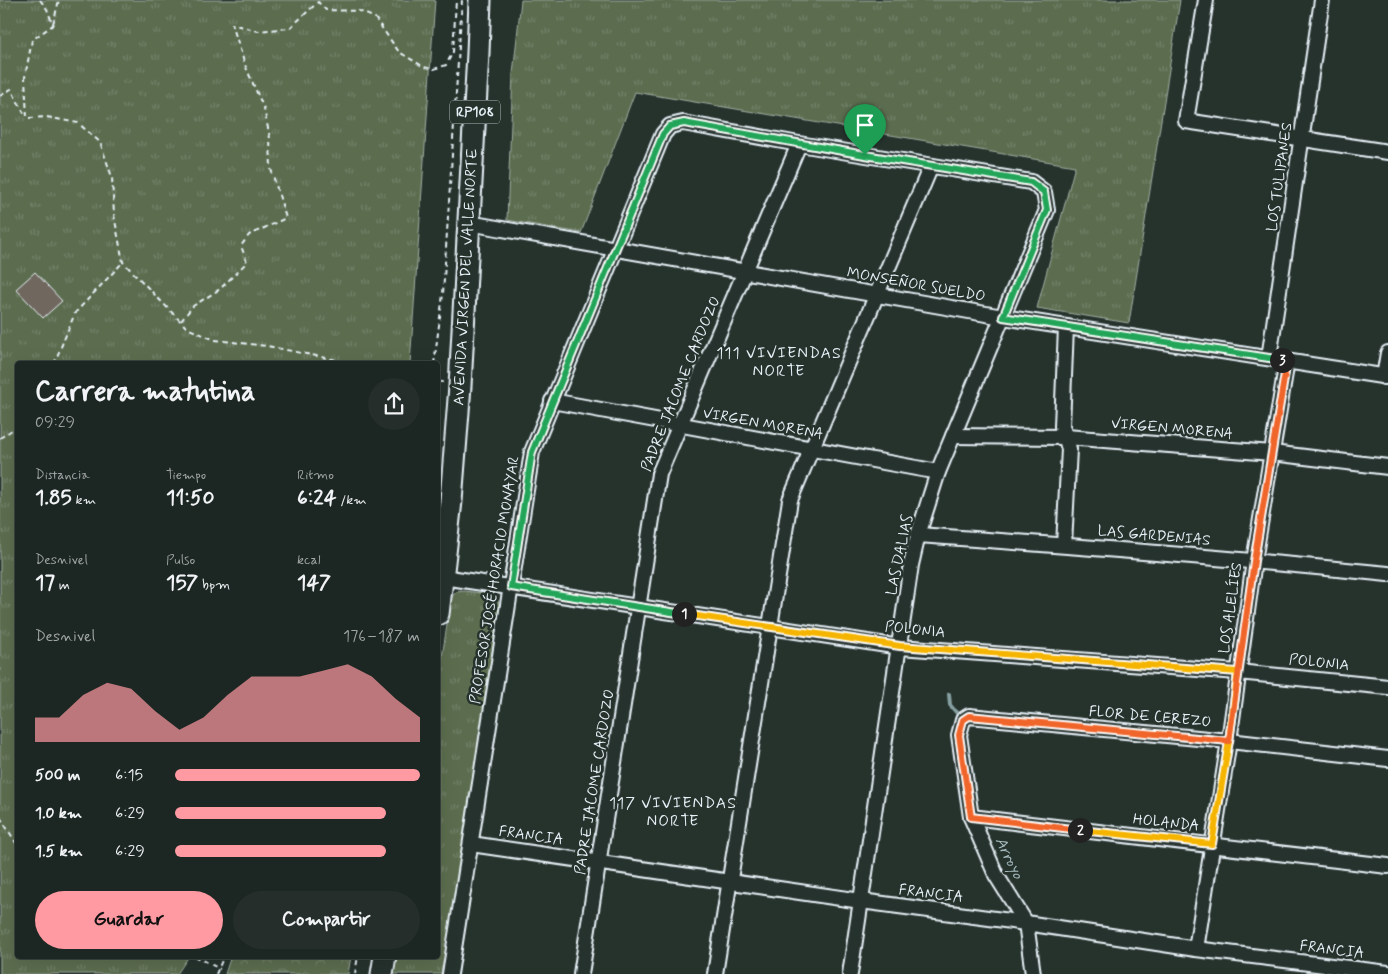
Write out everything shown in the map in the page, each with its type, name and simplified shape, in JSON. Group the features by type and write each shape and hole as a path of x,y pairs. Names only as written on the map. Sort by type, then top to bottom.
{"main road":[{"name":"AVENIDA VIRGEN DEL VALLE NORTE","path":"440,599 453,472 469,223 480,0"},
{"path":"382,974 384,959"}],"street":[{"path":"1206,0 1186,120 1388,152"},
{"name":"LOS TULIPANES","path":"1269,358 1322,0"},
{"name":"PROFESOR JOSÉ HORACIO MONAYAR","path":"450,974 532,452 663,134 670,126 684,123 799,144"},
{"path":"715,974 790,500 931,166 799,144"},
{"name":"PADRE JACOME CARDOZO","path":"581,974 659,474 799,144"},
{"name":"LAS DALIAS","path":"850,974 911,565 918,535 938,472 1047,210 1044,192 1031,182 931,166"},
{"name":"MONSEÑOR SUELDO","path":"469,223 1003,317 1386,377"},
{"path":"1064,545 1069,449 1062,426 1066,327"},
{"path":"1386,377 1388,353"},
{"name":"LOS ALELÍES","path":"1196,949 1229,741 1254,561 1287,361"},
{"name":"VIRGEN MORENA","path":"552,401 938,472"},
{"name":"VIRGEN MORENA","path":"953,436 1066,436 1272,453 1388,467"},
{"name":"LAS GARDENIAS","path":"918,535 1064,545 1388,574"},
{"name":"POLONIA","path":"443,577 900,646 1238,672 1388,687"},
{"name":"FLOR DE CEREZO","path":"971,817 959,735 963,720 969,716 1229,741 1388,759"},
{"path":"971,817 996,874 1026,923 1032,974"},
{"name":"HOLANDA","path":"971,817 1388,866"},
{"name":"FRANCIA","path":"471,844 1196,949 1388,973"}],"path":[{"path":"40,0 48,9 53,25"},
{"path":"27,118 25,77 32,40 53,25 59,0"},
{"path":"181,321 193,306 220,289 247,262 240,246 249,235 286,218 271,169 270,138 264,109 232,24 258,31 290,28 318,2 326,10 359,11 375,18 398,52 424,67 434,68 446,65 453,52 456,0"},
{"path":"434,361 443,294 462,0"},
{"path":"0,96 11,89 27,118"},
{"path":"27,118 48,117 78,123 100,142 112,177 114,216 123,262 187,328 215,340 267,346 341,361"},
{"path":"55,361 75,313 123,262"},
{"path":"0,438 15,428"},
{"path":"0,817 15,841"},
{"path":"201,959 220,969"},
{"path":"216,974 223,959"},
{"path":"355,974 358,959"}],"green space":[{"path":"0,0 435,0 410,361 15,361 15,959 187,959 177,974 0,974"},
{"path":"521,0 1180,0 1129,323 1037,308 1075,166 635,92 581,233 507,220 513,74"},
{"path":"456,592 492,594 498,599 499,608 443,974 393,974 395,959 440,959 440,671 451,598"},
{"path":"230,959 350,959 348,974 225,974"}],"building":[{"path":"35,272 62,301 43,318 16,289"}],"waterway":[{"name":"Arroyo","path":"949,694 950,705 961,718"}],"district":[{"name":"111 VIVIENDAS NORTE","path":"779,362"},
{"name":"117 VIVIENDAS NORTE","path":"673,812"}],"route":[{"path":"865,155 684,123 670,126 663,134 532,452 511,587 900,646 1238,672 1229,741 1212,844 971,817 959,735 963,720 969,716 1229,741 1254,561 1287,361 1003,317 1047,210 1044,192 1031,182 865,155"}]}
